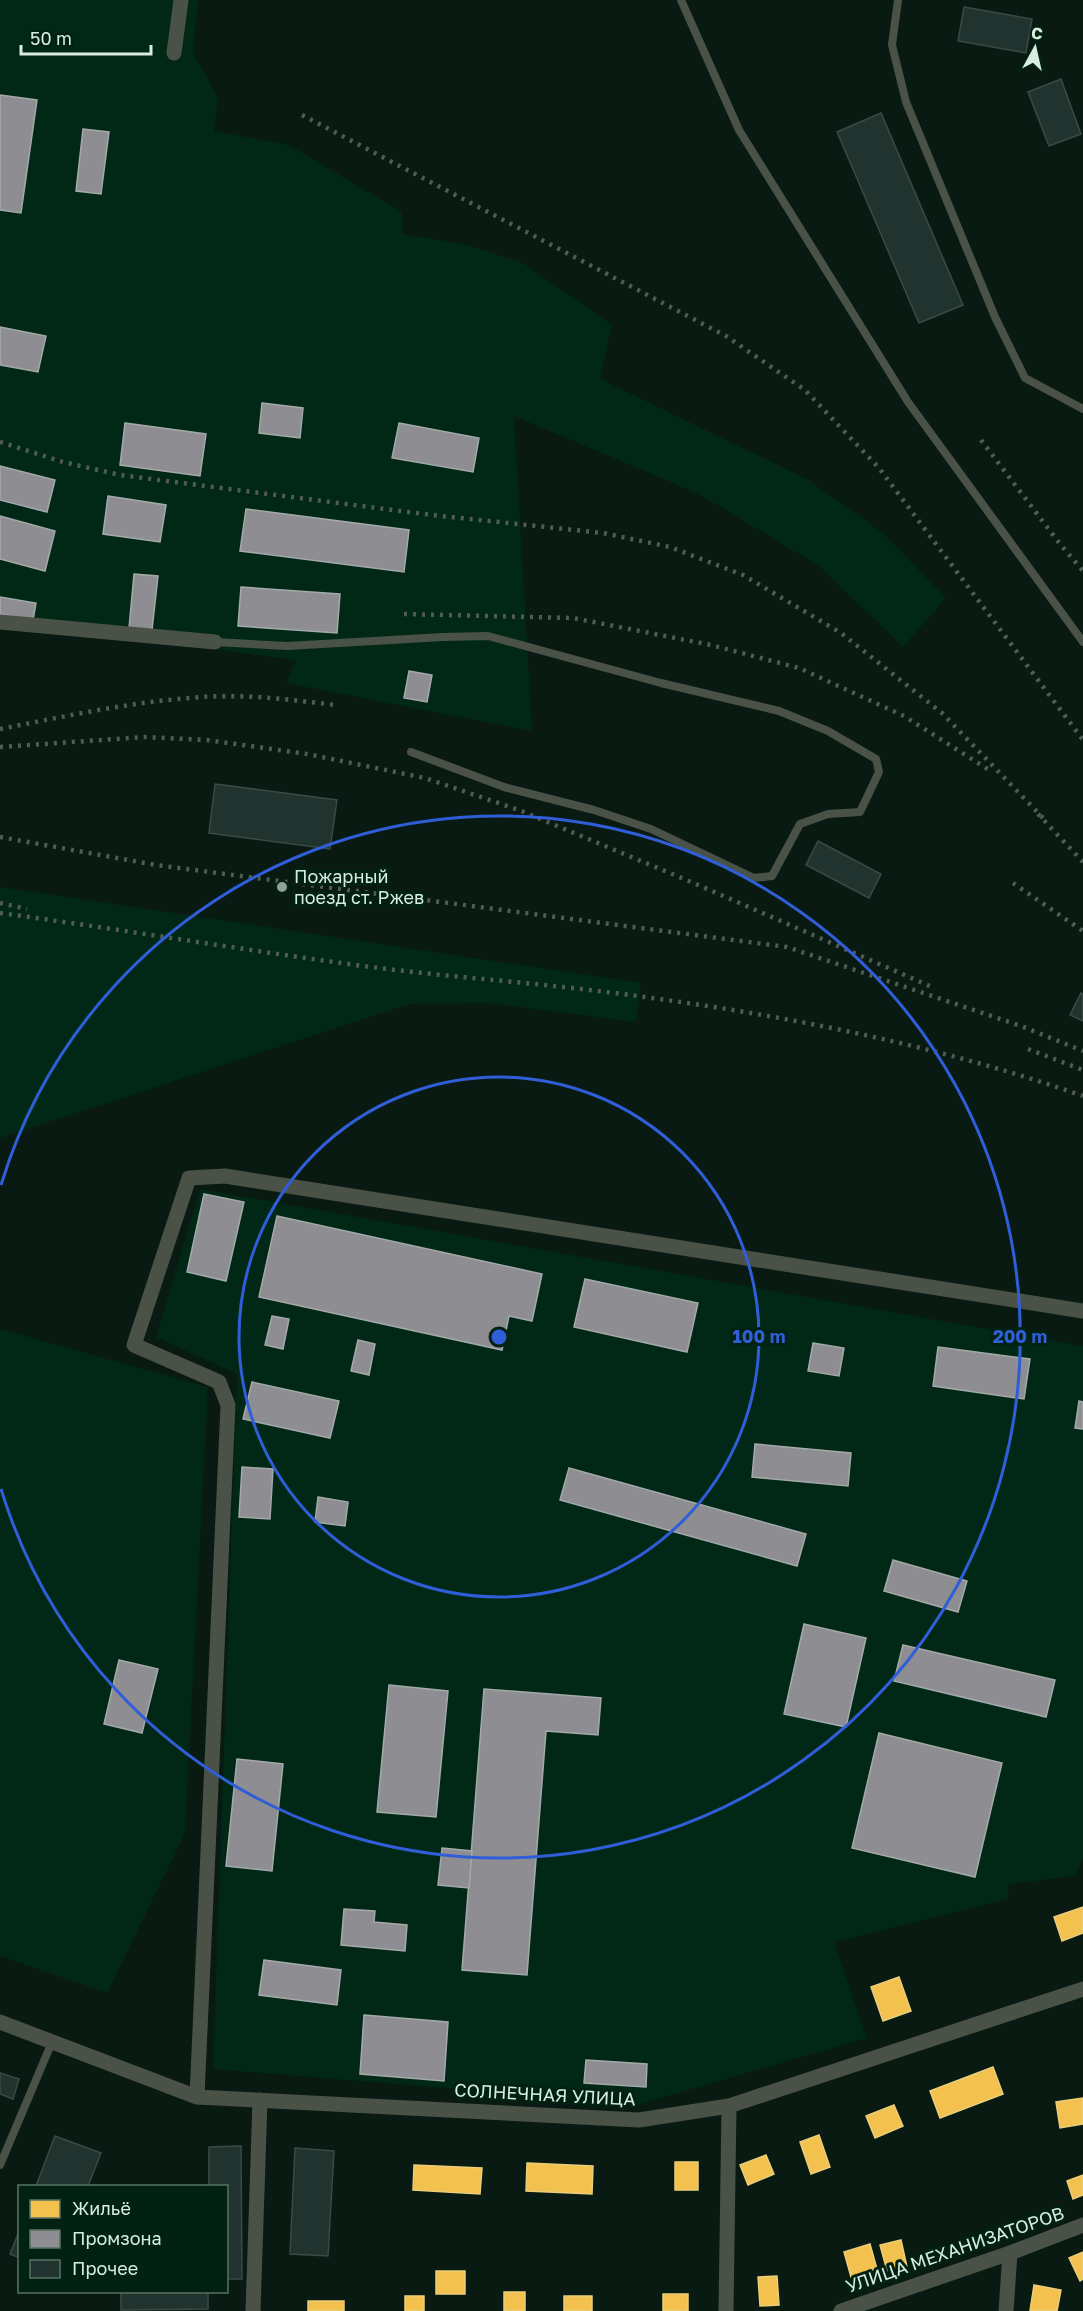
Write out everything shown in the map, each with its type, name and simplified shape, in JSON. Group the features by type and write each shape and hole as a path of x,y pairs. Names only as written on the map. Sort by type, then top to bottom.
{"street":[{"path":"174,53 181,0"},
{"path":"0,622 215,642"},
{"path":"197,2097 228,1405 219,1382 134,1345 189,1178 225,1176 1083,1311"},
{"name":"СОЛНЕЧНАЯ УЛИЦА","path":"0,2022 197,2097 639,2120 729,2106 1083,1989"},
{"path":"254,2311 260,2100"},
{"path":"726,2311 729,2106"},
{"name":"УЛИЦА МЕХАНИЗАТОРОВ","path":"841,2311 1010,2253 1083,2225"},
{"path":"1006,2311 1010,2253"}],"lane":[{"path":"681,0 739,130 908,402 1083,642"},
{"path":"898,0 892,45 906,102 995,317 1025,378 1083,409"},
{"path":"215,642 286,646 488,636 661,683 779,711 828,731 876,759 879,772 860,812 828,814 800,824 772,876 754,878 651,829 594,810 504,787 411,752"},
{"path":"0,2165 52,2042"}],"shaded area":[{"path":"0,0 198,0 193,53 218,97 214,131 289,145 402,212 402,234 468,245 523,263 612,325 600,379 807,479 884,534 946,598 903,647 819,566 699,494 514,416 532,731 286,683 296,660 0,621"},
{"path":"0,887 641,983 636,1022 488,1003 410,1004 0,1138"},
{"path":"200,1189 1083,1346 1083,1859 1075,1876 1009,1884 1008,1899 834,1942 867,2038 640,2104 213,2069 237,1374 156,1337"},
{"path":"0,1329 208,1387 185,1833 107,1993 0,1956"}],"building: Жильё":[{"path":"1083,1907 1083,1933 1062,1941 1054,1917"},
{"path":"899,1977 911,2011 883,2021 871,1987"},
{"path":"993,2067 1003,2094 940,2118 930,2091"},
{"path":"1083,2098 1083,2124 1060,2128 1056,2102"},
{"path":"894,2105 903,2126 875,2138 866,2116"},
{"path":"819,2135 830,2167 811,2174 800,2142"},
{"path":"766,2155 774,2174 748,2185 740,2165"},
{"path":"675,2162 698,2162 698,2190 675,2190"},
{"path":"527,2163 593,2166 592,2194 526,2191"},
{"path":"414,2165 482,2168 480,2194 413,2190"},
{"path":"1083,2175 1083,2195 1073,2199 1067,2181"},
{"path":"901,2240 907,2267 887,2271 880,2245"},
{"path":"870,2244 877,2269 851,2277 844,2252"},
{"path":"1083,2252 1083,2279 1080,2281 1069,2258"},
{"path":"436,2271 465,2271 465,2294 436,2294"},
{"path":"777,2276 779,2305 760,2306 758,2277"},
{"path":"1034,2285 1061,2290 1057,2311 1030,2311"},
{"path":"504,2292 525,2292 525,2311 504,2311"},
{"path":"663,2294 688,2294 688,2311 663,2311"},
{"path":"405,2296 424,2296 424,2311 405,2311"},
{"path":"564,2296 592,2296 592,2311 564,2311"},
{"path":"308,2301 344,2301 344,2311 308,2311"}],"building: Промзона":[{"path":"0,95 37,100 21,213 0,210"},
{"path":"83,129 109,132 101,194 76,191"},
{"path":"0,327 46,336 38,372 0,365"},
{"path":"262,403 303,408 300,438 259,433"},
{"path":"125,423 206,434 200,476 120,465"},
{"path":"399,423 479,438 473,472 392,458"},
{"path":"0,466 55,480 47,512 0,500"},
{"path":"108,496 166,505 160,542 103,534"},
{"path":"246,509 409,530 404,572 240,551"},
{"path":"0,516 55,531 45,571 0,559"},
{"path":"134,574 158,576 152,630 129,628"},
{"path":"241,587 340,594 337,633 238,626"},
{"path":"0,597 36,603 33,620 0,614"},
{"path":"409,671 432,675 427,702 404,698"},
{"path":"204,1194 244,1202 226,1281 187,1272"},
{"path":"277,1216 542,1274 532,1321 509,1316 502,1350 259,1297"},
{"path":"585,1279 698,1303 687,1352 574,1327"},
{"path":"272,1316 289,1319 283,1349 265,1345"},
{"path":"358,1340 375,1344 369,1375 351,1371"},
{"path":"813,1343 844,1348 839,1376 808,1371"},
{"path":"938,1347 1030,1359 1024,1399 933,1386"},
{"path":"252,1382 339,1401 330,1438 243,1419"},
{"path":"1079,1401 1083,1402 1083,1429 1075,1428"},
{"path":"755,1444 851,1453 848,1486 752,1477"},
{"path":"242,1467 273,1469 270,1519 239,1517"},
{"path":"569,1468 806,1534 797,1566 560,1500"},
{"path":"318,1497 348,1502 345,1526 315,1522"},
{"path":"893,1560 967,1581 958,1612 884,1591"},
{"path":"804,1624 866,1638 846,1727 784,1714"},
{"path":"903,1645 1055,1680 1046,1717 894,1681"},
{"path":"119,1660 158,1669 142,1733 104,1724"},
{"path":"389,1685 448,1691 436,1817 377,1812"},
{"path":"484,1689 601,1698 598,1735 546,1731 527,1975 462,1970"},
{"path":"879,1733 1002,1763 975,1877 852,1848"},
{"path":"237,1759 283,1764 272,1871 226,1866"},
{"path":"442,1848 472,1851 469,1888 438,1885"},
{"path":"344,1909 375,1911 374,1922 407,1925 405,1951 341,1945"},
{"path":"264,1960 341,1970 337,2005 259,1995"},
{"path":"364,2015 448,2022 444,2081 360,2074"},
{"path":"586,2060 647,2064 646,2087 584,2083"}],"building: Прочее":[{"path":"964,7 1032,19 1026,53 958,41"},
{"path":"1061,79 1081,134 1049,146 1028,92"},
{"path":"881,113 963,305 919,323 837,132"},
{"path":"215,784 337,800 330,849 209,833"},
{"path":"818,841 881,874 869,898 806,865"},
{"path":"1081,993 1083,994 1083,1021 1070,1015"},
{"path":"0,2073 19,2079 13,2099 0,2094"},
{"path":"55,2136 101,2153 88,2185 36,2185"},
{"path":"241,2146 242,2279 228,2279 228,2185 209,2185 209,2147"},
{"path":"295,2148 334,2151 328,2256 290,2254"},
{"path":"18,2234 18,2257 10,2254"},
{"path":"121,2293 208,2293 208,2309 121,2310"}],"railway":[{"path":"302,115 726,336 805,390 879,468 1083,740"},
{"path":"981,440 1083,571"},
{"path":"0,442 63,462 120,475 432,515 603,533 670,547 743,575 841,633 942,713 1045,820"},
{"path":"404,614 573,618 711,645 799,668 904,716 989,770"},
{"path":"0,729 165,700 226,696 262,697 335,705"},
{"path":"0,747 144,737 207,740 307,754 425,778 519,810 932,987"},
{"path":"1038,814 1083,862"},
{"path":"0,837 156,865 787,947 1021,1026 1083,1051"},
{"path":"1013,883 1083,931"},
{"path":"0,903 27,909"},
{"path":"0,913 356,965 598,991 721,1008 843,1030 904,1044 964,1059 1083,1096"},
{"path":"1028,1049 1083,1070"}],"place":[{"name":"Пожарный поезд ст. Ржев","path":"282,887"}]}
